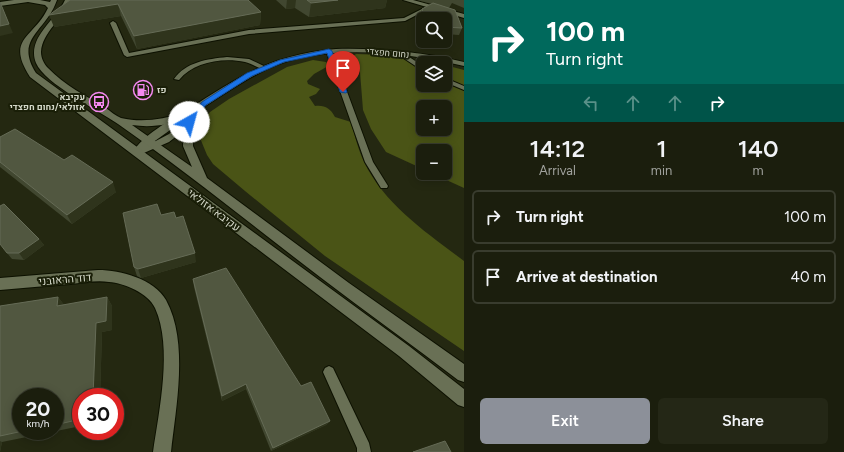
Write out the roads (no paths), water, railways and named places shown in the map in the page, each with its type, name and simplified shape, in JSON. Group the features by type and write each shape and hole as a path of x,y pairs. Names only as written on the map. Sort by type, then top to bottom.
{"street":[{"path":"0,4 27,0 53,4"},
{"path":"66,3 75,0"},
{"path":"406,0 464,16"},
{"name":"עקיבא אזולאי","path":"66,3 41,39 37,51 40,63 50,76 157,146 340,285 464,374"},
{"name":"עקיבא אזולאי","path":"53,4 32,31 24,46 24,61 28,69 41,83 404,351 464,399"},
{"name":"נחום חפצדי","path":"137,153 148,140 187,119 204,103 250,74 297,57 329,51 366,51 423,56 464,64"},
{"path":"116,118 136,123 152,124 187,119 188,146 205,182"},
{"name":"נחום חפצדי","path":"137,153 157,146 180,131 187,119"},
{"name":"דוד הראובני","path":"0,284 96,276 115,277 148,291 161,303 167,325 171,375 162,452"}],"lane":[{"path":"113,23 127,55 249,32 405,19 430,7"},
{"path":"329,51 369,162 384,186"},
{"path":"401,54 416,64"},
{"path":"177,79 181,72 205,62 233,59 246,60 265,68"},
{"path":"452,83 464,88"},
{"path":"329,372 364,448 364,452"}],"place":[{"name":"פז","path":"143,90"},
{"name":"עקיבא אזולאי/נחום חפצדי","path":"99,102"}]}
